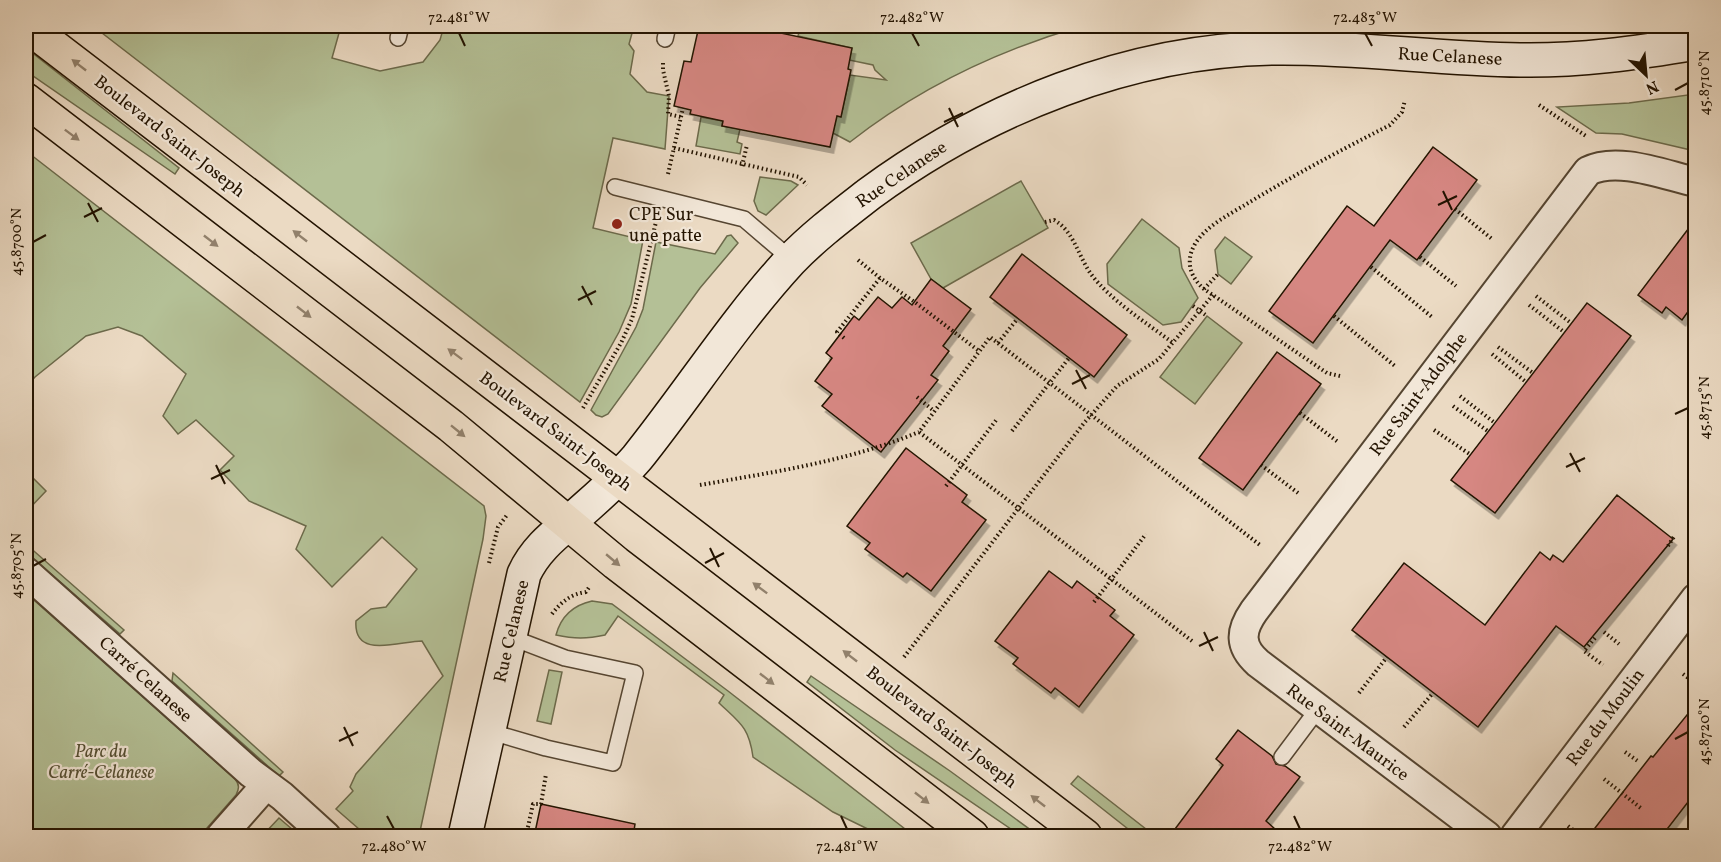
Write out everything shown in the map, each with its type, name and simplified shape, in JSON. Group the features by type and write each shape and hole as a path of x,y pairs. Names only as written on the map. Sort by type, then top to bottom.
{"main road":[{"name":"Boulevard Saint-Joseph","path":"27,26 1085,837"},
{"path":"26,100 451,426 616,563 972,837"}],"street":[{"name":"Rue Celanese","path":"465,837 524,574 530,560 541,547 618,478 653,438 740,321 792,260 851,208 913,163 985,122 1061,89 1133,68 1204,55 1272,48 1318,48 1546,60 1590,58 1695,43"},
{"name":"Rue Saint-Adolphe","path":"1254,611 1583,176 1597,167 1613,164 1695,182"},
{"name":"Carré Celanese","path":"26,572 326,837"},
{"name":"Rue du Moulin","path":"1515,837 1695,598"},
{"name":"Rue Saint-Maurice","path":"1254,611 1243,631 1245,646 1251,656 1487,837"},
{"path":"222,837 266,785"}],"lane":[{"path":"615,187 744,219 792,260"},
{"path":"489,731 546,748 613,763 635,673 565,658 510,637"},
{"path":"1282,757 1318,709"}],"path":[{"path":"666,32 663,70 669,96 668,114 681,117"},
{"path":"1340,376 1328,373 1204,289 1193,278 1189,260 1201,235 1281,183 1390,125 1402,112 1405,100"},
{"path":"1539,105 1590,138"},
{"path":"683,108 674,148 799,177 807,185"},
{"path":"742,165 747,145"},
{"path":"1455,209 1492,239"},
{"path":"1045,222 1054,220 1063,225 1090,273 1105,290 1173,344"},
{"path":"582,409 621,343 632,319 651,241"},
{"path":"1420,257 1456,286"},
{"path":"858,260 979,351"},
{"path":"1371,267 1432,317"},
{"path":"1204,289 1218,274"},
{"path":"844,338 837,332 880,278"},
{"path":"902,660 1017,508 1092,415 1117,386 1159,359 1213,295"},
{"path":"1536,296 1571,323"},
{"path":"1529,305 1564,332"},
{"path":"1193,306 1207,316"},
{"path":"1334,316 1395,366"},
{"path":"998,343 1018,318"},
{"path":"700,485 806,466 857,454 919,432 990,337 1260,545"},
{"path":"1498,347 1533,373"},
{"path":"1492,354 1526,382"},
{"path":"1012,431 1069,358"},
{"path":"1460,396 1495,423"},
{"path":"917,397 934,411"},
{"path":"1453,406 1489,432"},
{"path":"1300,412 1338,442"},
{"path":"946,486 997,419"},
{"path":"1434,430 1471,455"},
{"path":"919,432 1192,641"},
{"path":"1261,465 1298,493"},
{"path":"1094,602 1146,534"},
{"path":"1668,546 1675,535"},
{"name":"Rue Celanese","path":"549,618 567,599 576,593 586,592"},
{"path":"1604,632 1619,644"},
{"path":"1595,638 1584,651 1603,665"},
{"path":"1359,693 1387,657"},
{"path":"1683,674 1691,680"},
{"path":"1404,727 1433,693"},
{"path":"1625,752 1639,762"},
{"path":"1604,779 1642,809"},
{"path":"502,831 528,836 533,804 541,804 541,801"},
{"path":"1568,826 1581,837"}],"green space":[{"path":"93,26 341,26 332,58 380,71 423,62 440,40 444,26 634,26 629,44 634,51 630,74 647,92 669,96 665,149 613,138 593,228 643,240 631,304 619,332 580,402"},
{"path":"801,26 1082,26 1020,47 961,73 904,104 850,142 833,133 836,116 841,116 850,75 886,80 873,65 849,60 852,48 798,36"},
{"path":"26,48 179,168 175,174 26,71"},
{"path":"1695,94 1695,151 1622,134 1596,133 1557,107 1629,103"},
{"path":"701,117 723,121 722,126 740,129 737,142 742,144 740,154 696,146"},
{"path":"26,151 484,506 486,516 483,539 419,836 367,836 336,809 353,791 350,787 356,774 443,676 422,641 380,646 362,641 357,633 356,621 371,609 386,607 417,569 382,537 332,587 296,549 306,526 249,501 220,470 234,456 196,420 178,434 163,416 186,374 142,336 118,327 86,336 26,387"},
{"path":"760,177 791,181 798,185 766,215 758,211 754,201"},
{"path":"1021,181 1048,228 943,288 931,279 911,243"},
{"path":"1142,219 1179,248 1182,268 1198,298 1181,322 1163,325 1108,284 1107,264"},
{"path":"731,235 738,243 700,288 608,414 602,417 596,415 591,410 636,327 643,309 656,242 715,254 727,236"},
{"path":"1225,237 1252,257 1231,284 1218,274 1215,250"},
{"path":"1207,316 1242,343 1195,404 1160,377"},
{"path":"26,471 46,491 26,512"},
{"path":"27,545 124,630 120,634 27,553"},
{"name":"Parc du Carré-Celanese","path":"26,593 237,781 236,795 200,836 26,836"},
{"path":"592,601 612,604 914,836 882,836 833,812 753,757 746,732 719,703 724,695 618,616 605,635 580,638 556,635 561,622 569,612 579,605"},
{"path":"549,670 562,672 551,724 537,721"},
{"path":"173,673 283,772 279,776 172,681"},
{"path":"811,676 950,771 1039,836 1021,836 895,750 807,682"},
{"path":"1078,776 1155,836 1137,836 1071,784"},
{"path":"279,818 300,836 262,836"}],"building":[{"path":"699,26 772,26 771,31 852,48 848,69 851,70 841,117 837,116 830,147 722,126 723,121 690,114 691,110 674,106 684,61 691,62"},
{"path":"1433,147 1477,180 1417,260 1390,240 1313,343 1269,311 1347,206 1374,226"},
{"path":"1695,220 1695,302 1682,320 1666,307 1662,313 1638,295"},
{"path":"1022,254 1127,335 1094,377 990,297"},
{"path":"931,279 971,309 943,346 949,351 931,375 938,380 881,452 822,406 832,394 815,381 832,358 826,353 854,316 859,320 878,297 892,308 902,297 912,305"},
{"path":"1587,303 1631,336 1495,513 1451,480"},
{"path":"1277,352 1321,384 1243,490 1199,458"},
{"path":"906,448 967,495 962,502 986,520 931,591 907,573 903,577 865,549 870,543 847,526"},
{"path":"1617,495 1673,539 1584,647 1556,626 1478,727 1352,630 1404,563 1485,625 1540,552 1550,560 1553,555 1563,562"},
{"path":"1049,571 1072,588 1077,581 1115,610 1110,616 1134,635 1079,707 1055,688 1051,693 1013,664 1018,658 995,641"},
{"path":"1695,705 1695,793 1661,837 1588,837 1651,756 1653,757"},
{"path":"1238,730 1272,756 1276,764 1285,766 1300,777 1266,821 1284,837 1169,837 1223,765 1216,759"},
{"path":"541,804 635,824 633,837 534,837"}],"place":[{"name":"CPE Sur une patte","path":"617,224"}]}
